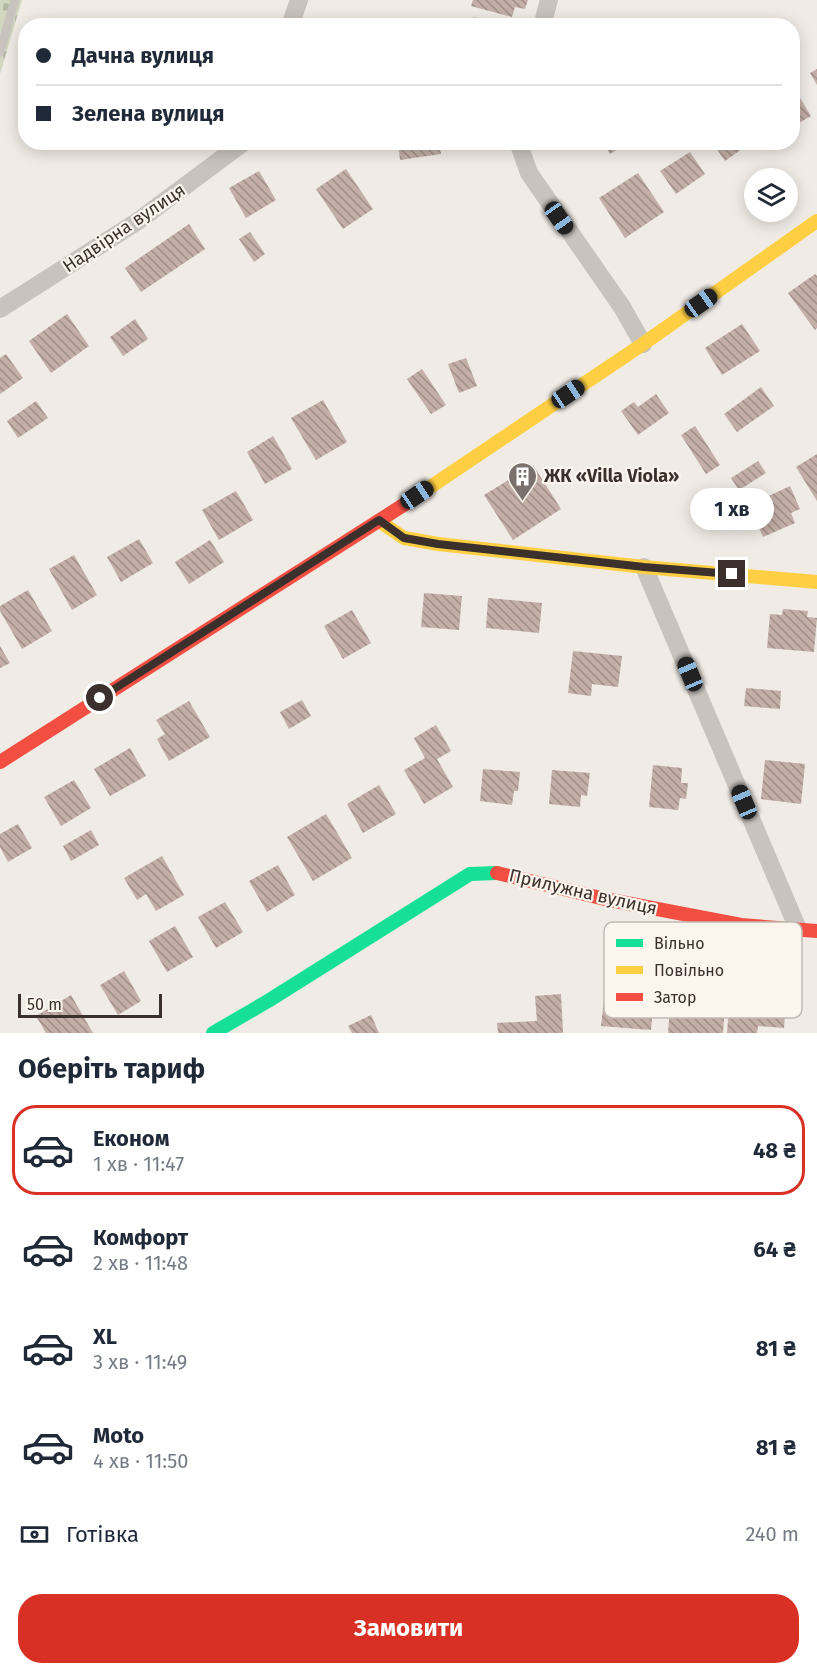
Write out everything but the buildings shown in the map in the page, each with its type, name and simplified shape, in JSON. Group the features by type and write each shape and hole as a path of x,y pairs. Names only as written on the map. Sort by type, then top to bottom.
{"street":[{"path":"293,18 299,0"},
{"path":"545,18 549,0"},
{"name":"Надвірна вулиця","path":"0,309 138,221 233,150"},
{"path":"521,150 529,173 622,307 643,344"},
{"path":"0,762 379,520 643,344 817,221"},
{"path":"379,520 404,538 429,542 644,567 817,582"},
{"path":"644,567 795,922"},
{"path":"798,580 817,567"},
{"name":"Прилужна вулиця","path":"213,1033 470,874 500,873 605,899 726,922"},
{"name":"Прилужна вулиця","path":"802,930 817,931"}],"lane":[{"path":"0,51 15,0"}],"green space":[{"path":"0,0 22,0 0,74"}],"traffic: fast":[{"path":"213,1033 470,874 497,873"}],"traffic: slow":[{"path":"405,504 643,344 817,221"},
{"path":"379,521 404,538 438,544 644,567 817,582"}],"traffic: jam":[{"path":"0,762 405,504"},
{"path":"497,873 605,899 725,922"},
{"path":"802,930 817,931"}],"place":[{"name":"ЖК «Villa Viola»","path":"523,502"}],"route":[{"path":"100,698 379,520 404,538 438,544 644,567 732,574"}]}
